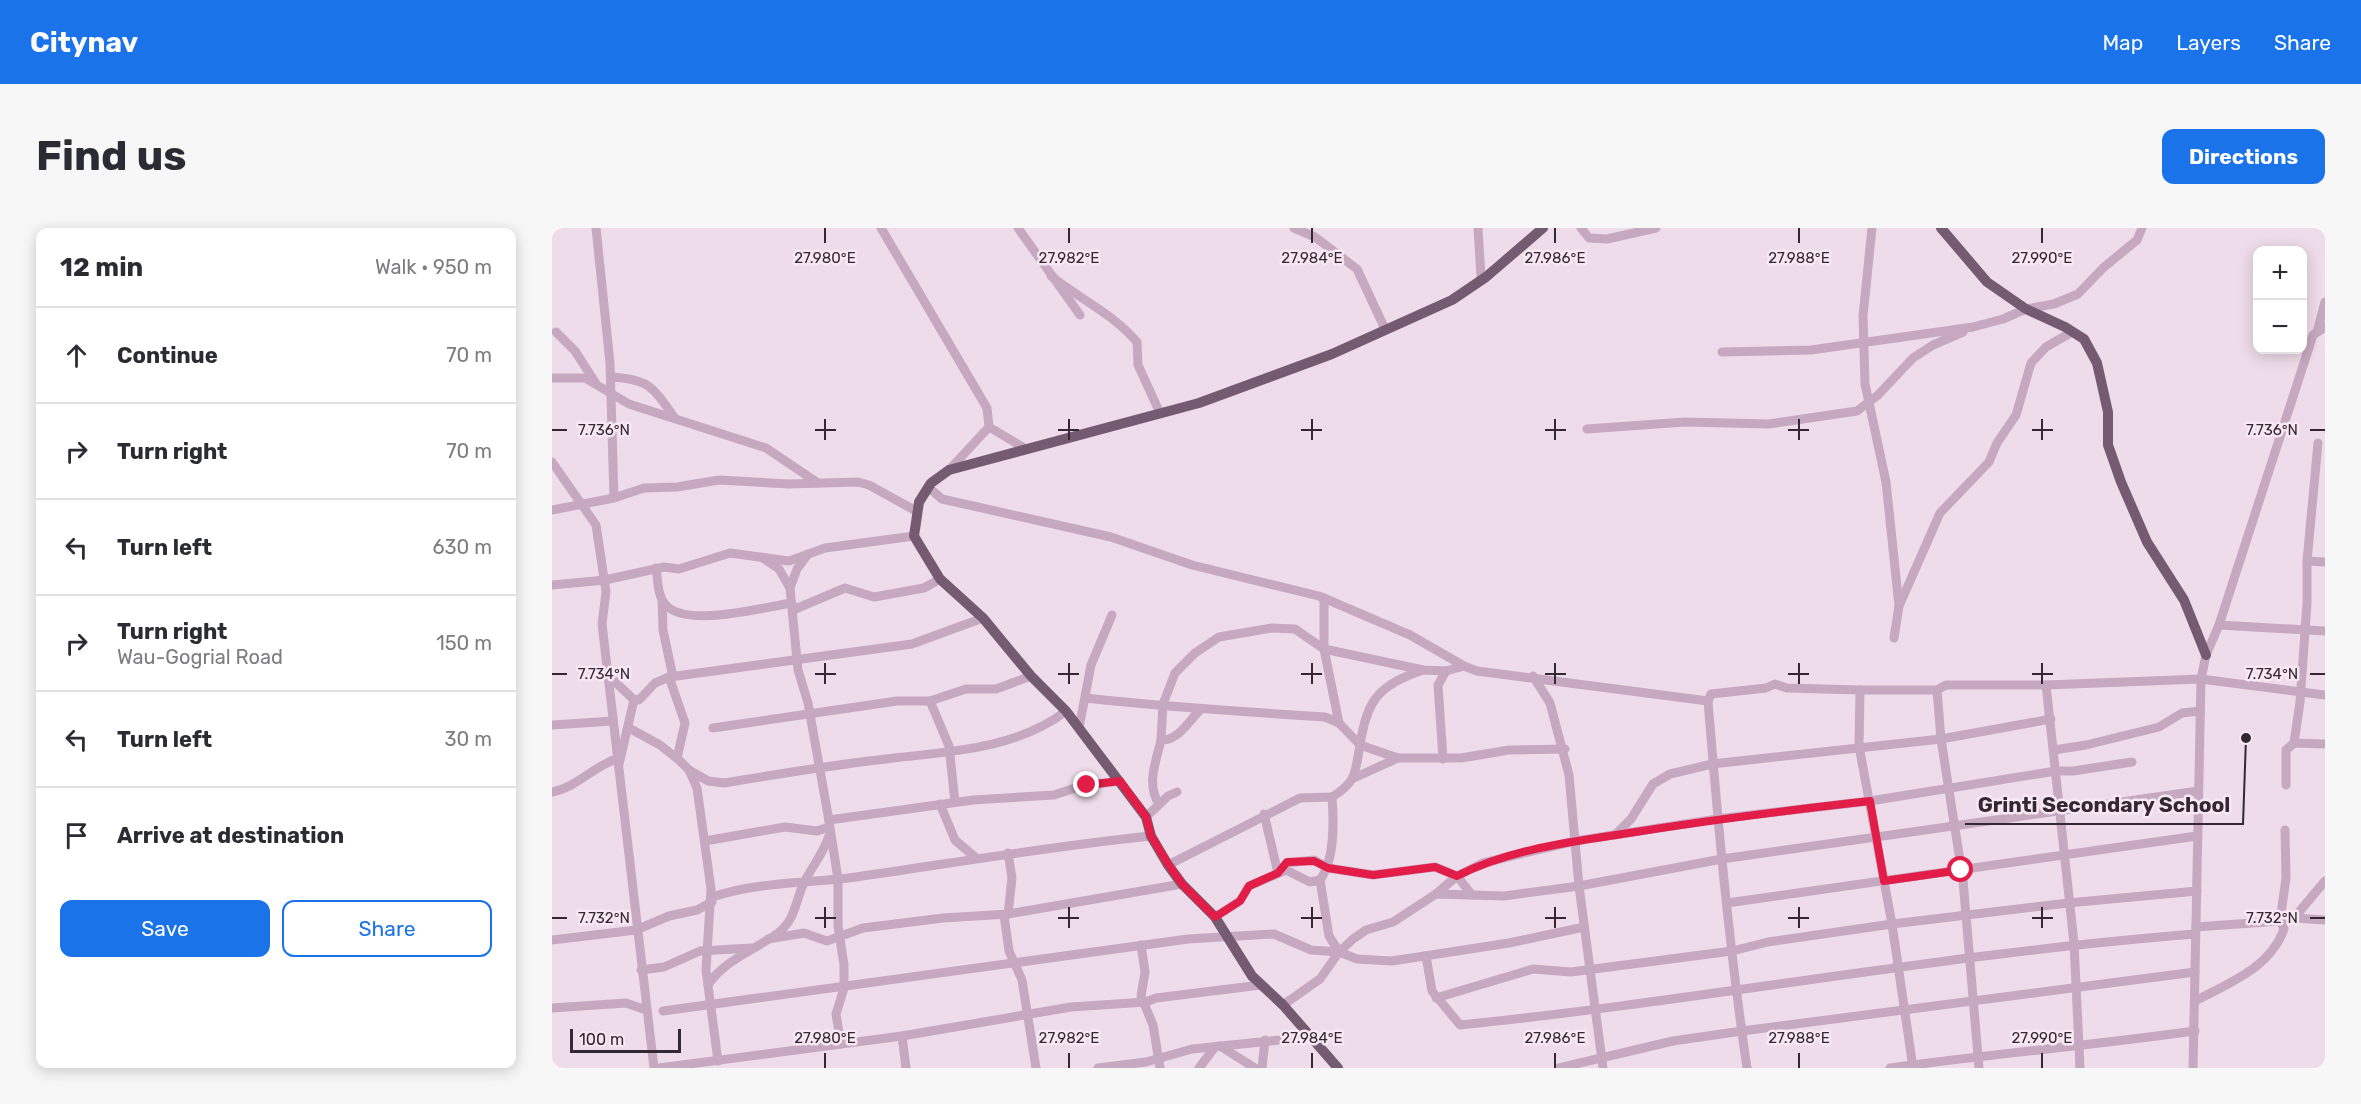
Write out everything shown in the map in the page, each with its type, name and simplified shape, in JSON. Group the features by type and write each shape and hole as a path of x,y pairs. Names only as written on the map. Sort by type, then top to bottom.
{"main road":[{"path":"1338,1068 1283,1005 1252,976 1215,917 1182,884 1168,864 1151,836 1146,817 1066,711 1031,676 983,618 940,579 914,536 916,511 928,487 949,470 1199,403 1332,354 1452,300 1499,266 1543,228"},
{"path":"1941,228 1987,282 2026,309 2084,339 2097,363 2108,412 2108,445 2132,509 2147,542 2184,600 2206,655"}],"street":[{"path":"596,228 611,376 614,498"},
{"path":"881,228 987,408 989,427 1021,450"},
{"path":"1018,228 1080,315"},
{"path":"1294,228 1315,237 1357,269 1385,329"},
{"path":"1478,228 1481,278"},
{"path":"1581,228 1589,238 1607,239 1656,228"},
{"path":"1872,228 1862,344 1867,403 1886,482 1899,606 1894,638"},
{"path":"1722,352 1811,350 1973,327 2003,320 2026,309 2054,304 2078,294 2103,268 2137,240 2142,228"},
{"path":"1051,276 1071,292 1108,313 1137,342 1138,365 1160,413"},
{"path":"2193,1068 2201,679 2206,655 2219,625 2292,394 2313,335 2321,329 2325,302"},
{"path":"1587,429 1685,422 1770,424 1857,411 1913,358 1933,345 1973,327"},
{"path":"556,332 581,358 595,382"},
{"path":"1899,606 1940,513 1989,462 1996,443 2011,424 2031,363 2046,347 2073,332"},
{"path":"611,376 635,378 648,384 674,417"},
{"path":"552,378 581,377 595,382 629,404 766,448 818,483"},
{"path":"949,470 989,427"},
{"path":"2286,785 2286,750 2294,743 2300,692 2307,561 2320,498 2318,443"},
{"path":"552,462 598,531 605,580 606,601 602,624 607,674 654,1068"},
{"path":"552,510 614,498 644,488 677,488 709,480 863,483 916,511"},
{"path":"928,487 938,497 948,501 1111,537 1192,565 1324,598 1410,635 1464,666 1504,676 1533,676 1708,701"},
{"path":"552,585 605,580 656,568 682,568 730,553 784,561 810,552 914,536"},
{"path":"790,588 800,562 810,552"},
{"path":"763,558 779,569 790,588 797,661 810,714 838,879 839,936 844,965 844,988 836,1014 841,1044"},
{"path":"2307,561 2325,562"},
{"path":"656,568 671,677 685,723 677,758"},
{"path":"662,600 674,612 696,617 792,606 845,588 855,589 874,597 924,588 940,579"},
{"path":"1324,598 1324,649 1339,723"},
{"path":"1079,728 1091,665 1112,615"},
{"path":"634,700 643,698 656,683 671,677 912,644 983,618"},
{"path":"2219,625 2325,632"},
{"path":"1159,804 1153,795 1151,782 1161,740 1163,704 1175,673 1195,653 1219,637 1272,628 1295,629 1324,649 1423,670 1446,671 1464,666"},
{"path":"1168,864 1300,798 1332,797 1347,788 1354,778 1364,719 1378,693 1402,677 1423,670"},
{"path":"1443,759 1438,685 1446,671"},
{"path":"607,674 634,700"},
{"path":"713,728 897,701 930,700 966,689 996,689 1031,676"},
{"path":"1533,676 1550,703 1565,749 1594,1011 1604,1068"},
{"path":"1747,1068 1735,989 1717,819 1708,701 1711,694 1766,688 1775,684 1787,688 1937,690 1946,685 2046,685 2201,679 2325,695"},
{"path":"2046,685 2074,943 2080,1068"},
{"path":"1860,690 1859,746 1892,924 1913,1066"},
{"path":"1937,690 1941,739 1961,870 1971,959 1979,1068"},
{"path":"1086,698 1163,704 1200,710 1326,717 1339,723 1360,745 1398,758 1443,759 1509,750 1565,749"},
{"path":"618,770 634,700"},
{"path":"930,700 950,750 955,802"},
{"path":"1161,740 1169,741 1179,734 1200,710"},
{"path":"629,728 660,745 703,779 718,783 950,750 1015,738 1045,725 1066,711"},
{"path":"2054,750 2086,746 2159,727 2182,713 2200,711"},
{"path":"1615,835 1631,819 1653,784 1670,774 1712,764 1859,746 1941,739 2051,719"},
{"path":"552,725 613,721"},
{"path":"2294,743 2325,744"},
{"path":"1354,778 1398,758"},
{"path":"552,792 567,788 600,765 616,759"},
{"path":"1283,1005 1320,979 1339,952 1366,930 1393,922 1436,894 1457,876 1483,863 1575,841 1717,819 1870,801 2056,771 2073,771 2132,762"},
{"path":"689,770 697,788 712,900 706,950 708,985 718,1060"},
{"path":"705,841 778,827 817,831 939,804 1054,795 1081,786 1120,781"},
{"path":"1436,894 1504,896 1579,886 1722,859 1954,828 2061,809 2198,791"},
{"path":"1146,817 1168,796 1177,792"},
{"path":"1332,797 1333,812 1328,868 1320,880 1329,936 1339,952"},
{"path":"939,804 955,840 976,858"},
{"path":"1264,814 1278,873"},
{"path":"708,985 726,964 768,939 792,917 829,827"},
{"path":"2195,1001 2248,973 2271,953 2284,929 2280,921 2286,878 2285,830"},
{"path":"552,940 636,930 669,916 698,910 712,900 753,886 838,879 1008,853 1151,836"},
{"path":"1727,903 2198,836"},
{"path":"1008,853 1012,878 1006,915 1014,963 1022,980 1036,1068"},
{"path":"1278,873 1287,862 1303,861 1314,861 1328,868 1373,875 1435,867 1457,876 1472,895"},
{"path":"1215,917 1240,901 1249,886 1286,870 1310,882 1320,880"},
{"path":"2294,918 2325,882"},
{"path":"768,939 804,933 824,942 871,927 943,918 1006,915 1182,884"},
{"path":"1436,998 1533,969 1571,972 1732,951 1768,942 1892,924 2068,903 2197,891"},
{"path":"1425,956 1430,984 1436,998 1460,1025 1594,1011 1735,989 1971,959 2074,943 2294,918 2325,920"},
{"path":"663,1011 844,988 972,967 1226,936 1274,934 1311,950 1339,952 1357,959 1376,961 1509,943 1584,927"},
{"path":"1141,945 1145,972 1140,987 1142,1002 1153,1025 1160,1065"},
{"path":"641,970 664,967 706,950 754,948"},
{"path":"1559,1068 1673,1041 1742,1030 2195,972"},
{"path":"659,1068 902,1036 1071,1007 1142,1002 1159,997 1261,985"},
{"path":"552,1008 626,1003 646,1010"},
{"path":"1890,1068 2195,1031"},
{"path":"902,1036 906,1068"},
{"path":"1098,1068 1160,1065 1182,1051 1265,1040 1310,1037"},
{"path":"1262,1068 1265,1040"},
{"path":"1199,1068 1207,1064 1217,1046"},
{"path":"1217,1046 1240,1056 1255,1068"}],"place":[{"name":"Grinti Secondary School","path":"2246,738"}],"route":[{"path":"1087,785 1120,781 1146,817 1151,836 1168,864 1182,884 1215,917 1246,896 1249,886 1271,874 1278,873 1287,862 1314,861 1328,868 1373,875 1435,867 1457,876 1483,863 1575,841 1717,819 1870,801 1884,881 1961,870"}]}
